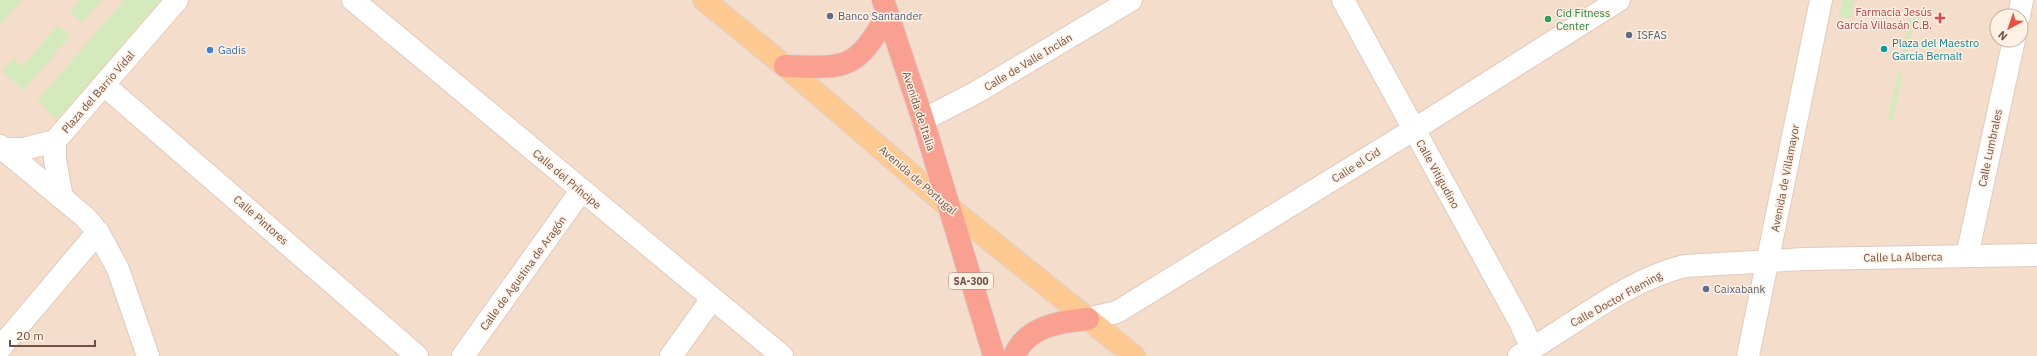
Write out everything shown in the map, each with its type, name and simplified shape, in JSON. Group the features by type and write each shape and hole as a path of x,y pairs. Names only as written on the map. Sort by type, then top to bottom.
{"highway":[{"name":"Avenida de Italia","path":"785,66 823,67 841,65 854,59 875,37 885,8"},
{"name":"Avenida de Italia","path":"885,8 923,120 949,207"},
{"name":"SA-300","path":"949,207 994,356"},
{"path":"1014,356 1023,342 1034,332 1055,323 1088,319"}],"main road":[{"name":"Avenida de Portugal","path":"704,0 785,66 949,207 1134,356"}],"street":[{"name":"Plaza del Barrio Vidal","path":"1,148 24,149 55,141 177,0"},
{"name":"Calle del Príncipe","path":"353,0 581,191 782,356"},
{"name":"Calle de Valle Inclán","path":"923,120 977,92 1131,0"},
{"name":"Calle Vitigudino","path":"1343,0 1413,130 1518,317 1526,352"},
{"name":"Calle el Cid","path":"1088,319 1117,312 1413,130 1618,0"},
{"name":"Avenida de Villamayor","path":"1748,356 1821,0"},
{"name":"Calle Lumbrales","path":"1967,256 2012,48"},
{"name":"Calle Pintores","path":"104,85 417,356"},
{"path":"55,141 55,160 62,198"},
{"path":"1,148 85,217 98,232 118,269 148,356"},
{"name":"Calle de Agustina de Aragón","path":"464,356 581,191"},
{"path":"0,348 98,232"},
{"name":"Calle La Alberca","path":"1768,261 2037,255"},
{"name":"Calle Doctor Fleming","path":"1526,352 1626,291 1669,270 1685,266 1768,261"},
{"path":"671,356 712,299"}],"shaded area":[{"path":"0,0 2037,0 2037,356 0,356"}],"green space":[{"path":"0,0 22,0 0,25"},
{"path":"80,0 101,0 82,22 70,12"},
{"path":"124,0 161,0 58,120 37,101"},
{"path":"1842,0 1855,0 1851,18 1839,16"},
{"path":"1911,13 1916,14 1905,61 1901,60"},
{"path":"58,25 71,35 24,90 2,71 13,59 22,66"},
{"path":"1898,72 1903,73 1893,120 1888,119"}],"place":[{"name":"Banco Santander","path":"830,16"},
{"name":"Farmacia Jesús García Villasán C.B.","path":"1940,18"},
{"name":"Cid Fitness Center","path":"1548,19"},
{"name":"ISFAS","path":"1629,35"},
{"name":"Plaza del Maestro García Bernalt","path":"1884,49"},
{"name":"Gadis","path":"210,50"},
{"name":"Caixabank","path":"1706,289"}]}
